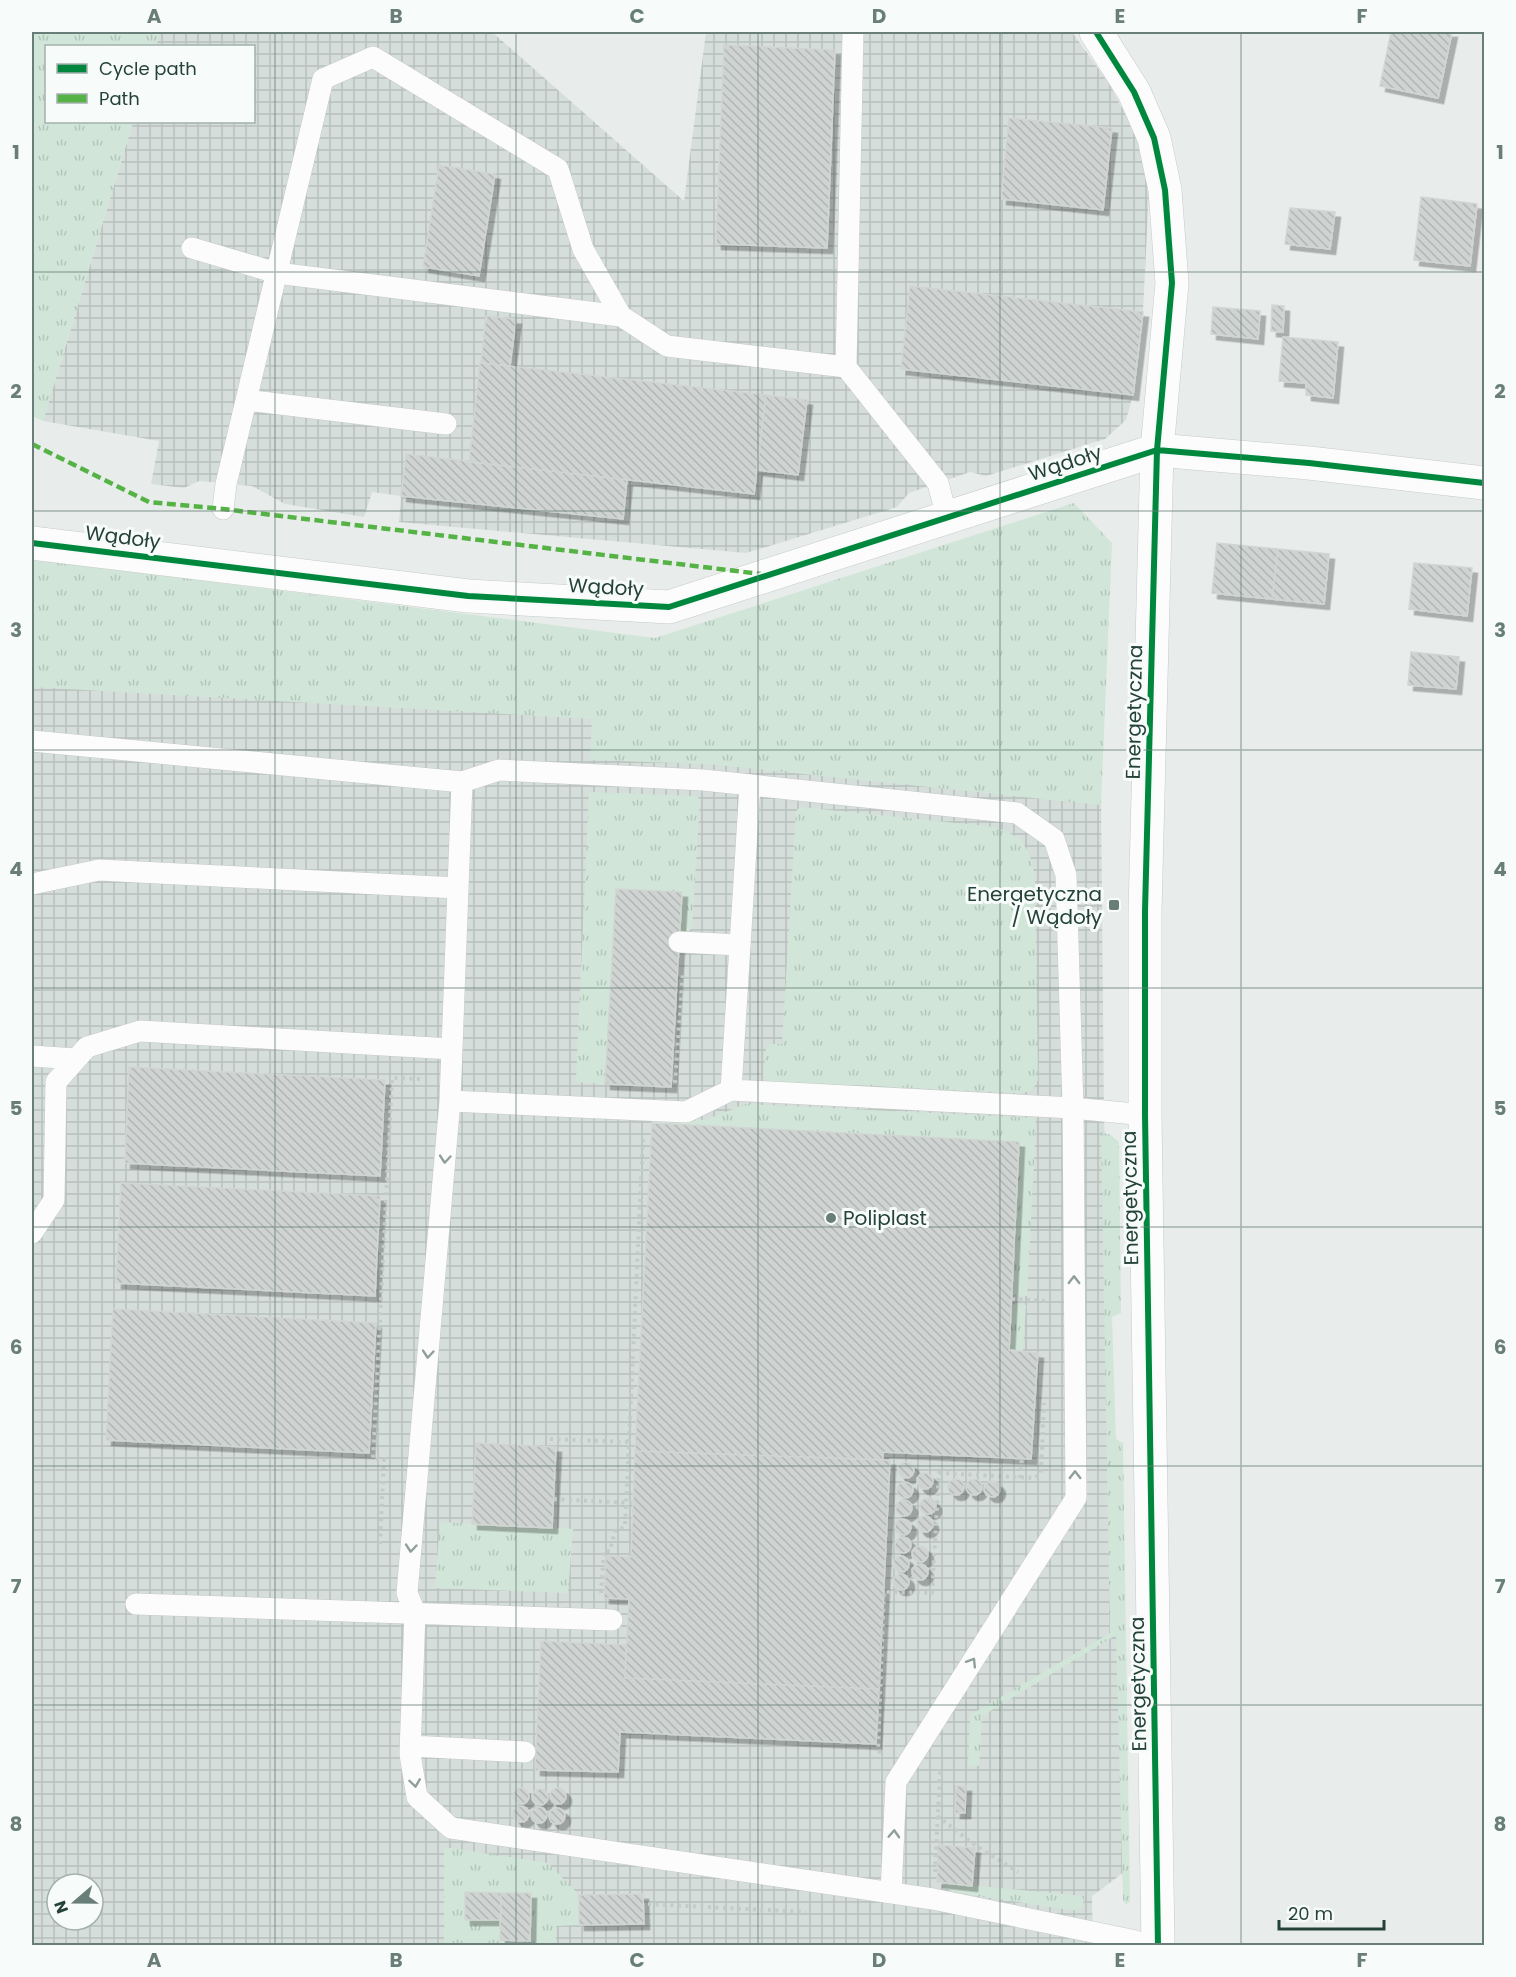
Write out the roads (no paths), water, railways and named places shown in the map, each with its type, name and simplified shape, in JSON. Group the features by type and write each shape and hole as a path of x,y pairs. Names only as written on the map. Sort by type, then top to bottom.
{"street":[{"path":"1096,32 1134,92 1154,138 1165,190 1172,283 1157,450"},
{"name":"Wądoły","path":"32,543 468,596 669,607 1157,450 1319,464 1485,483"},
{"name":"Energetyczna","path":"1143,1943 1145,911 1157,450"}],"lane":[{"path":"853,32 846,367 938,483 947,518"},
{"path":"223,509 226,484 323,79 373,57 558,169 583,249 621,316"},
{"path":"192,248 277,273 621,316 667,346 846,367"},
{"path":"246,400 446,424"},
{"path":"32,741 462,782 499,770 750,784 1017,813 1054,839 1065,875 1073,1108 1076,1498 896,1782 891,1893"},
{"path":"462,782 451,1091 407,1593 415,1612 411,1746 417,1797 451,1828 933,1899 1143,1943"},
{"path":"731,1090 750,784"},
{"path":"32,884 99,870 458,888"},
{"path":"679,942 740,945"},
{"path":"32,1233 54,1200 56,1082 87,1047 140,1031 452,1049"},
{"path":"32,1056 75,1059"},
{"path":"451,1091 686,1112 731,1090 1073,1108 1145,1115"},
{"path":"136,1604 612,1620"},
{"path":"411,1746 525,1752"}],"place":[{"name":"Energetyczna / Wądoły","path":"1114,905"},
{"name":"Poliplast","path":"831,1218"}]}
